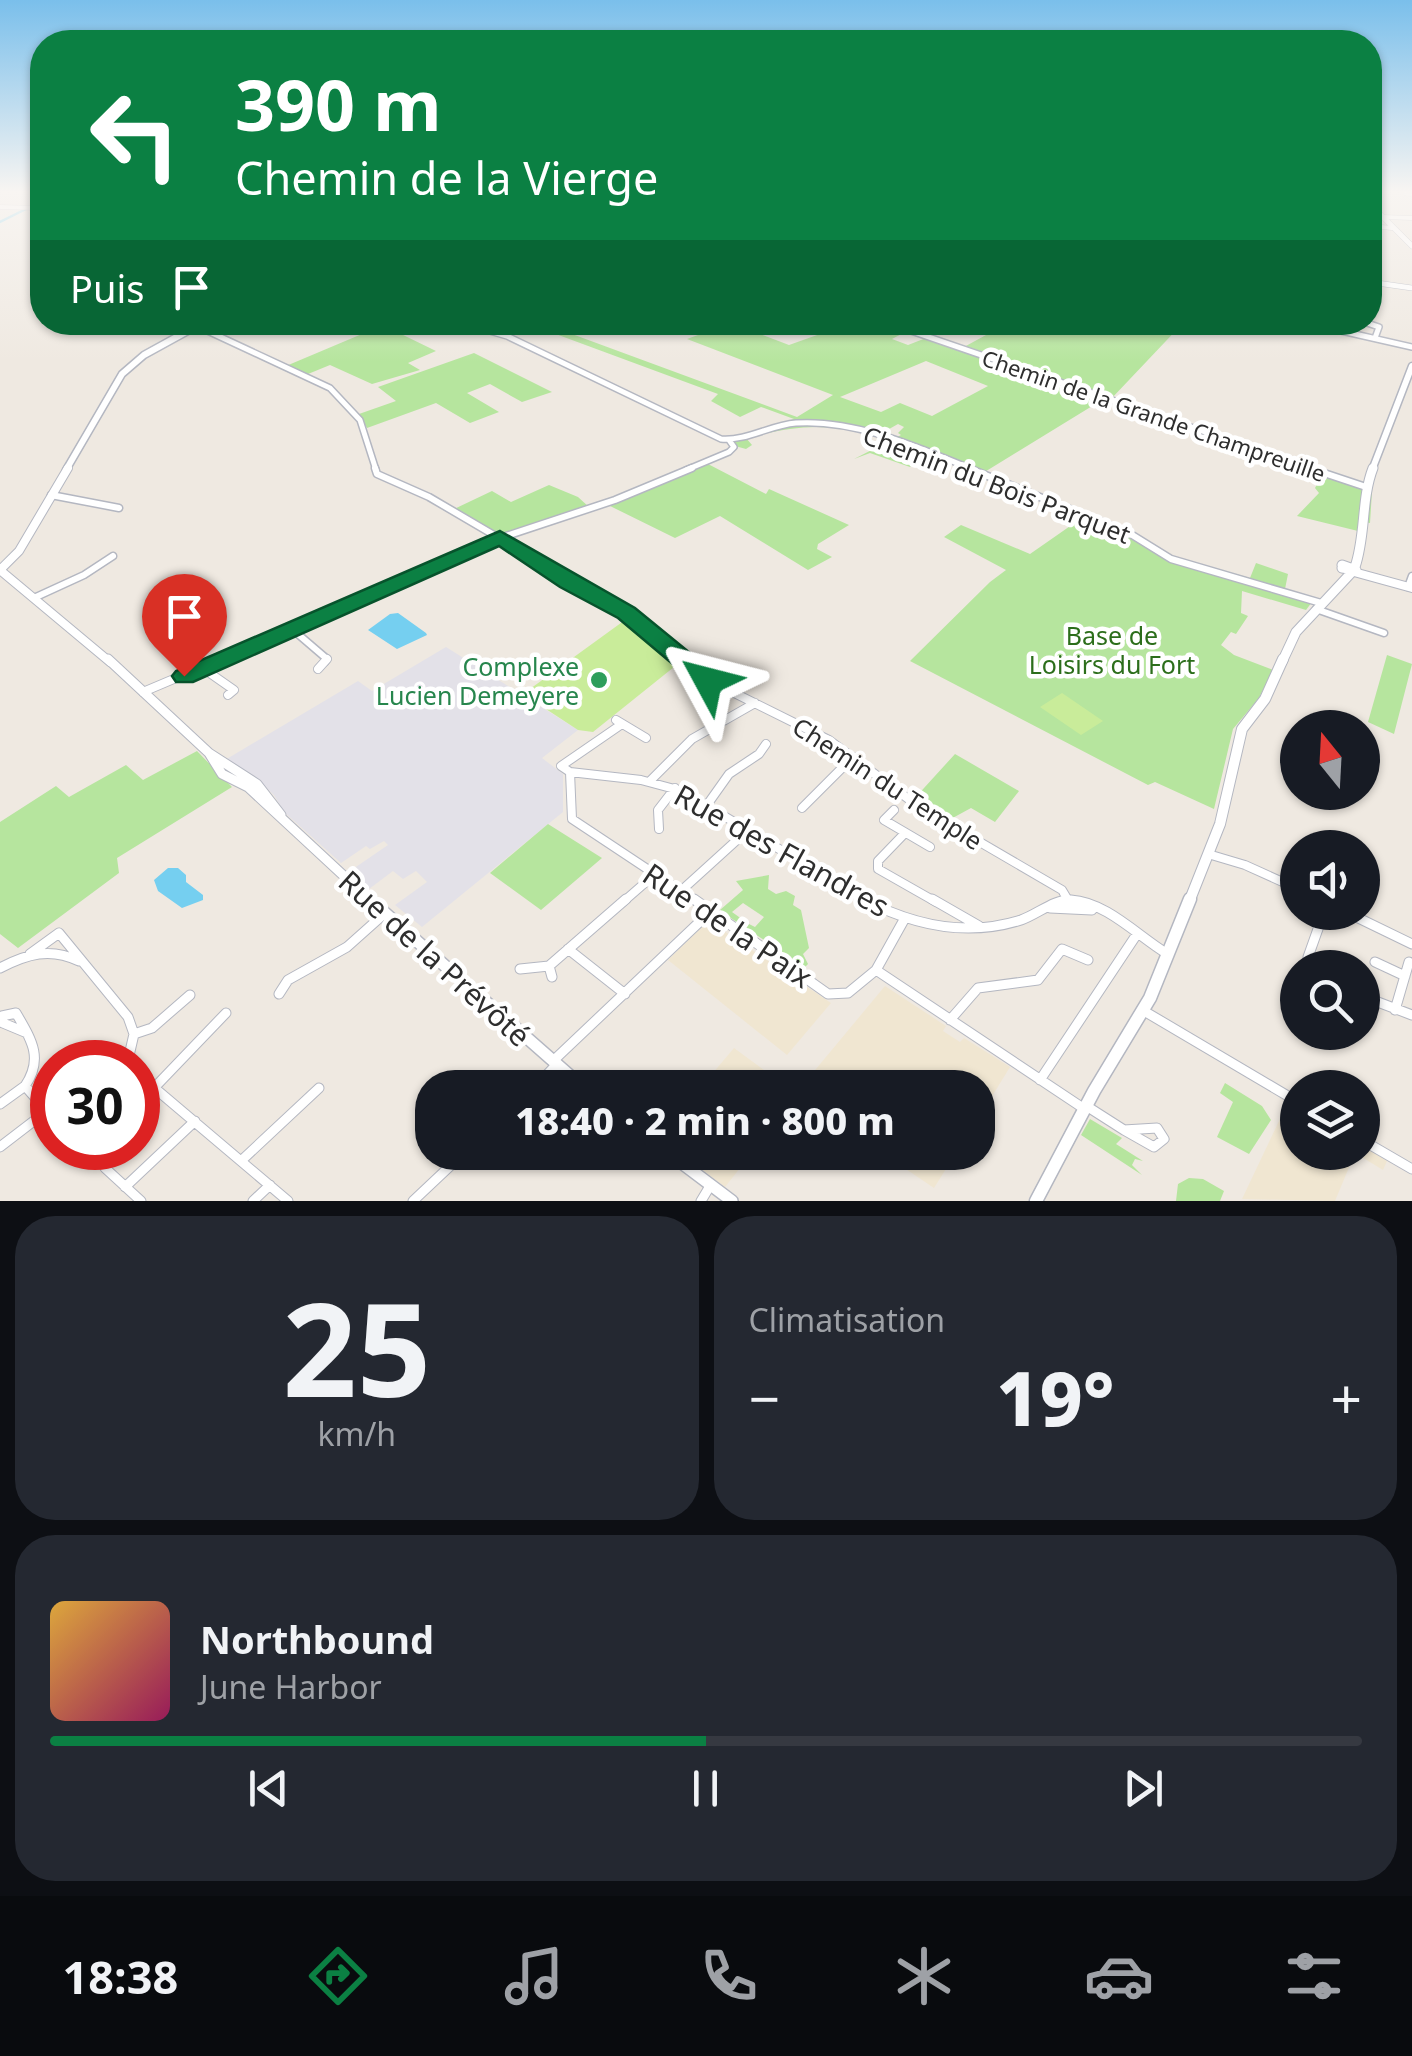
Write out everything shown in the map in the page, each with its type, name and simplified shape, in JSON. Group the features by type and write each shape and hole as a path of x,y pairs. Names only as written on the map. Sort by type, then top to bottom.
{"main road":[{"path":"1036,1201 1084,1108 1144,1011 1223,815 1241,731 1265,699 1294,635 1350,569 1362,541 1366,487 1412,366"}],"street":[{"path":"1382,284 1412,288"},
{"path":"0,568 12,560 122,374 141,357 180,335"},
{"name":"Chemin du Temple","path":"223,335 328,386 360,420 374,457 375,473 430,496 563,579 630,615 696,674 809,729 918,806 1050,883 1064,902"},
{"path":"142,693 500,537 642,490 734,447 729,440 504,335"},
{"name":"Chemin de la Grande Champreuille","path":"924,335 1366,487"},
{"path":"1356,335 1412,347"},
{"path":"1374,339 1376,335"},
{"name":"Chemin du Bois Parquet","path":"729,440 795,423 854,428 928,452 1133,535 1170,559 1318,606 1384,633"},
{"path":"50,495 119,508"},
{"path":"36,597 114,556"},
{"name":"Rue de la Prévôté","path":"0,568 209,753 222,774 242,783 562,1070"},
{"path":"1350,569 1410,588 1412,576"},
{"path":"292,629 327,659 318,669"},
{"path":"203,669 234,690 228,695"},
{"path":"651,780 692,739 755,703"},
{"path":"570,772 560,766 587,744 603,738 618,722 646,738"},
{"path":"707,805 728,775 759,754 766,744"},
{"path":"802,808 853,757"},
{"name":"Rue des Flandres","path":"570,772 651,780 675,788 863,900 905,918 981,926 1016,921 1064,902"},
{"name":"Rue de la Paix","path":"570,772 572,819 654,875 683,889 709,913 831,995 846,994 876,970"},
{"path":"659,829 658,810 675,788"},
{"path":"894,810 884,820 930,847"},
{"path":"683,889 748,830"},
{"path":"904,832 877,867 934,906 981,926"},
{"path":"1208,854 1280,882"},
{"path":"520,969 549,966 654,875"},
{"path":"1064,902 1103,914 1168,954"},
{"path":"927,923 934,906"},
{"path":"549,1070 709,913"},
{"path":"279,994 295,975 347,948 384,914"},
{"path":"905,918 902,930 878,959 876,970 1040,1080 1124,1130"},
{"path":"1380,928 1412,944"},
{"path":"0,968 30,954 57,930 128,1017 132,1040"},
{"path":"1040,1080 1137,934"},
{"path":"568,949 625,994"},
{"path":"950,1020 978,988 1038,980 1062,949 1088,960"},
{"path":"30,954 58,951 84,964"},
{"path":"1395,1010 1409,962"},
{"path":"1380,964 1405,976"},
{"path":"549,966 552,977"},
{"path":"134,1034 152,1028 190,996"},
{"path":"1380,1004 1412,1015"},
{"path":"1144,1011 1280,1091"},
{"path":"160,1082 226,1013"},
{"path":"0,1104 25,1086 39,1057 27,1034"},
{"path":"25,1086 30,1091"},
{"path":"242,1160 319,1088"},
{"path":"160,1093 288,1201"},
{"path":"125,1187 195,1121"},
{"path":"0,1148 30,1125"},
{"path":"1380,1151 1412,1170"},
{"path":"107,1170 141,1201"},
{"path":"413,1201 445,1170"},
{"path":"690,1170 732,1201"},
{"path":"253,1201 270,1185"},
{"path":"701,1201 710,1186"}],"shaded area":[{"path":"446,647 578,730 542,758 563,774 563,812 422,927 395,905 427,882 416,871 403,879 393,871 369,889 350,871 388,845 384,841 370,849 366,846 341,863 284,812 258,780 225,760 358,681 372,691"},
{"path":"704,925 715,925 831,1003 787,1055 668,960"},
{"path":"885,986 946,1026 943,1031 960,1042 964,1038 1010,1067 995,1091 995,1070 815,1070"},
{"path":"734,1048 764,1070 715,1070"},
{"path":"1280,1119 1280,1170 1348,1170 1335,1201 1242,1199"},
{"path":"702,1170 738,1170 725,1187"},
{"path":"907,1170 945,1170 934,1188"}],"green space":[{"path":"360,335 403,335 436,351 408,363 420,370 372,384 330,365 308,374 286,366"},
{"path":"558,335 575,335 797,417 833,395 687,339 698,335 763,335 789,345 817,335 900,335 892,339 908,345 926,338 964,347 986,335 1172,335 1111,399 1020,371 1102,400 983,473 972,473 930,451 910,467 870,453 854,459 901,435 898,433 904,427 898,424 875,437 810,427 746,438 752,445 746,449 735,446 732,439 794,419 761,407 740,417 711,401 718,394","holes":["926,361 988,386 932,416 900,403 881,412 840,397"]},
{"path":"474,353 552,392 522,402 490,384 467,393 499,412 470,423 436,403 367,428 359,414 396,401 378,387"},
{"path":"706,463 766,494 769,489 849,525 818,544 817,549 832,557 808,570 720,516 675,538 608,505"},
{"path":"1322,475 1372,491 1370,523 1359,521 1358,531 1297,516 1319,493 1315,488"},
{"path":"549,485 578,497 589,507 499,534 452,510 492,491 511,502"},
{"name":"Base de Loisirs du Fort","path":"1086,515 1134,532 1172,556 1250,578 1256,563 1288,574 1284,594 1312,602 1306,610 1242,591 1241,613 1248,616 1236,634 1231,632 1221,645 1234,655 1273,670 1259,698 1233,729 1214,809 1155,782 1148,785 910,661 1006,570 944,537 961,525 1030,554"},
{"name":"Complexe Lucien Demeyere","path":"625,620 674,667 593,732 578,730 523,694"},
{"path":"1387,655 1412,664 1394,734 1380,728 1380,710 1371,710"},
{"path":"1062,693 1103,721 1081,735 1040,707"},
{"path":"197,751 232,787 117,858 119,873 18,948 0,934 0,822 56,786 69,797 126,765 143,780"},
{"path":"955,754 1019,791 995,822 971,808 949,820 914,799"},
{"path":"548,824 602,858 541,910 490,873"},
{"path":"769,875 768,889 795,896 793,905 801,910 809,948 803,954 808,964 805,967 746,928 749,924 755,927 764,917 743,903 732,912 746,922 742,926 720,910 743,890 736,881"},
{"path":"1225,1083 1262,1106 1271,1120 1249,1154 1217,1137 1233,1102 1220,1093"},
{"path":"1090,1119 1122,1138 1116,1144 1143,1161 1135,1159 1132,1165 1142,1175 1081,1135"},
{"path":"1189,1178 1203,1179 1224,1191 1220,1201 1176,1201 1178,1184"}],"water":[{"path":"398,613 427,635 397,649 368,630 390,614"},
{"path":"168,868 178,868 186,875 186,882 203,895 203,900 182,908 158,891 154,880"}],"place":[{"name":"Complexe Lucien Demeyere","path":"599,680"}],"route":[{"path":"184,676 500,537 568,582 626,613 708,681"}]}
